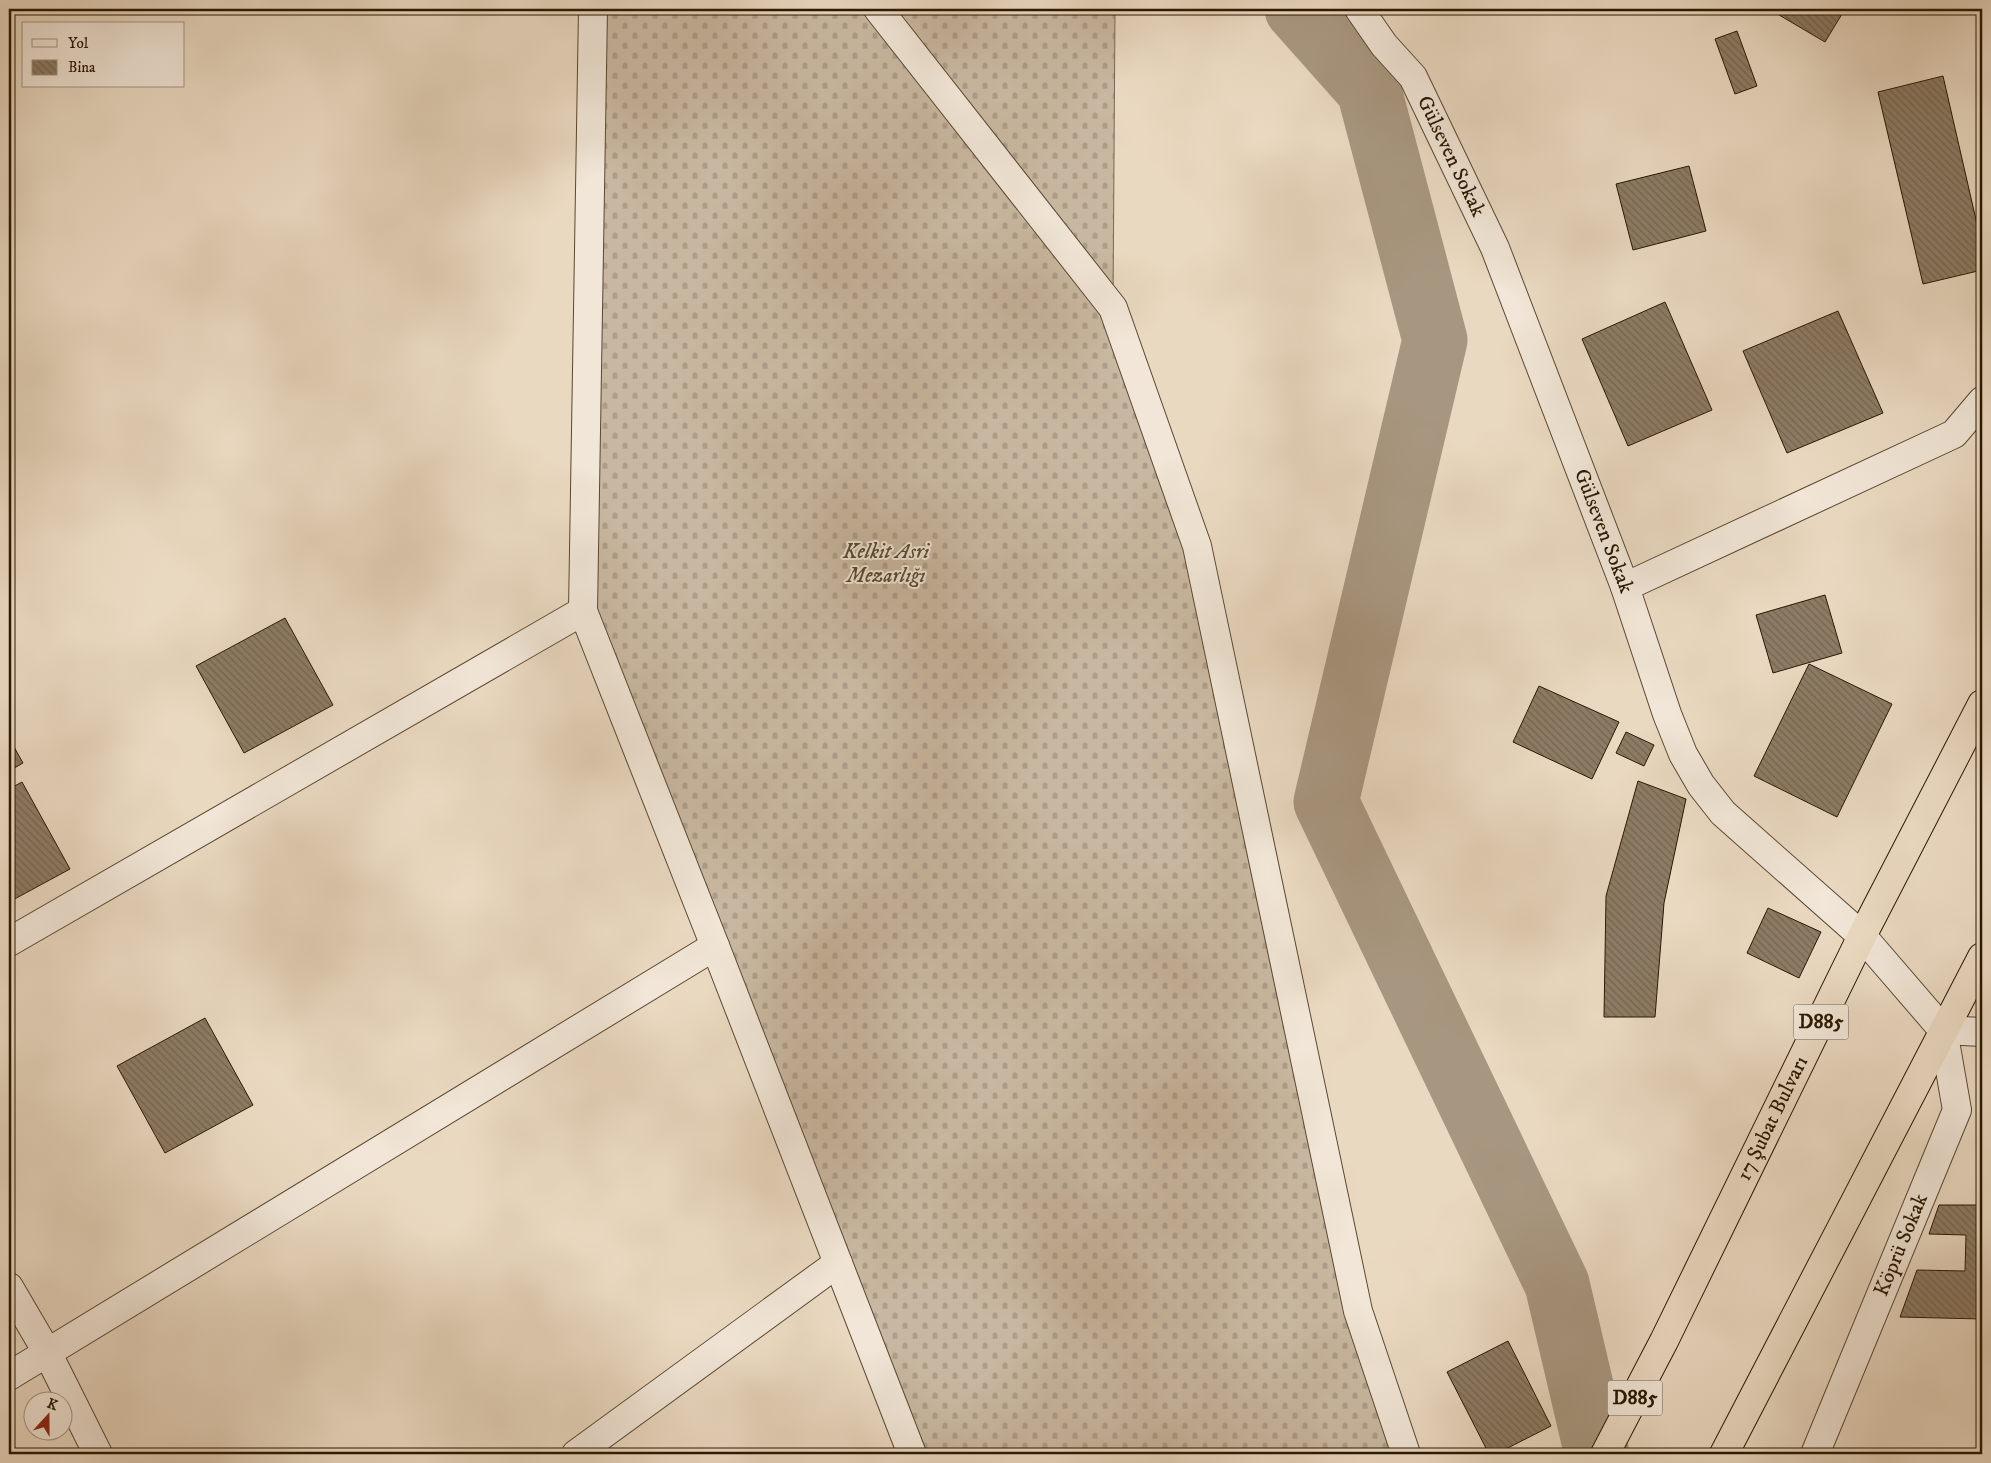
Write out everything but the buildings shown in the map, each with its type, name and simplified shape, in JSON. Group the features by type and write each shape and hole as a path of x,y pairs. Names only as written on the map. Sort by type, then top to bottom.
{"highway":[{"name":"17 Şubat Bulvarı","path":"1605,1454 1664,1341 1862,936 1982,704"},
{"path":"1724,1454 1982,957"}],"street":[{"path":"593,9 583,611 912,1454"},
{"path":"878,9 1113,308 1197,546 1358,1311 1406,1454"},
{"name":"Gülseven Sokak","path":"1359,9 1384,45 1413,77 1495,248 1625,587 1667,714 1683,754 1701,785 1723,813 1862,936 1943,1030"},
{"path":"1625,587 1954,434 1982,401"},
{"path":"9,942 583,611"},
{"path":"9,1376 715,946"},
{"path":"1943,1030 1982,1032"},
{"name":"Köprü Sokak","path":"1815,1454 1957,1110 1943,1030"},
{"path":"576,1454 838,1263"},
{"path":"9,1287 47,1352 98,1454"}],"green space":[{"name":"Kelkit Asri Mezarlığı","path":"593,9 1115,9 1113,308 1197,546 1358,1311 1406,1454 912,1454 583,611"}],"waterway":[{"path":"1297,9 1369,90 1435,340 1326,802 1557,1284 1597,1454"}]}
